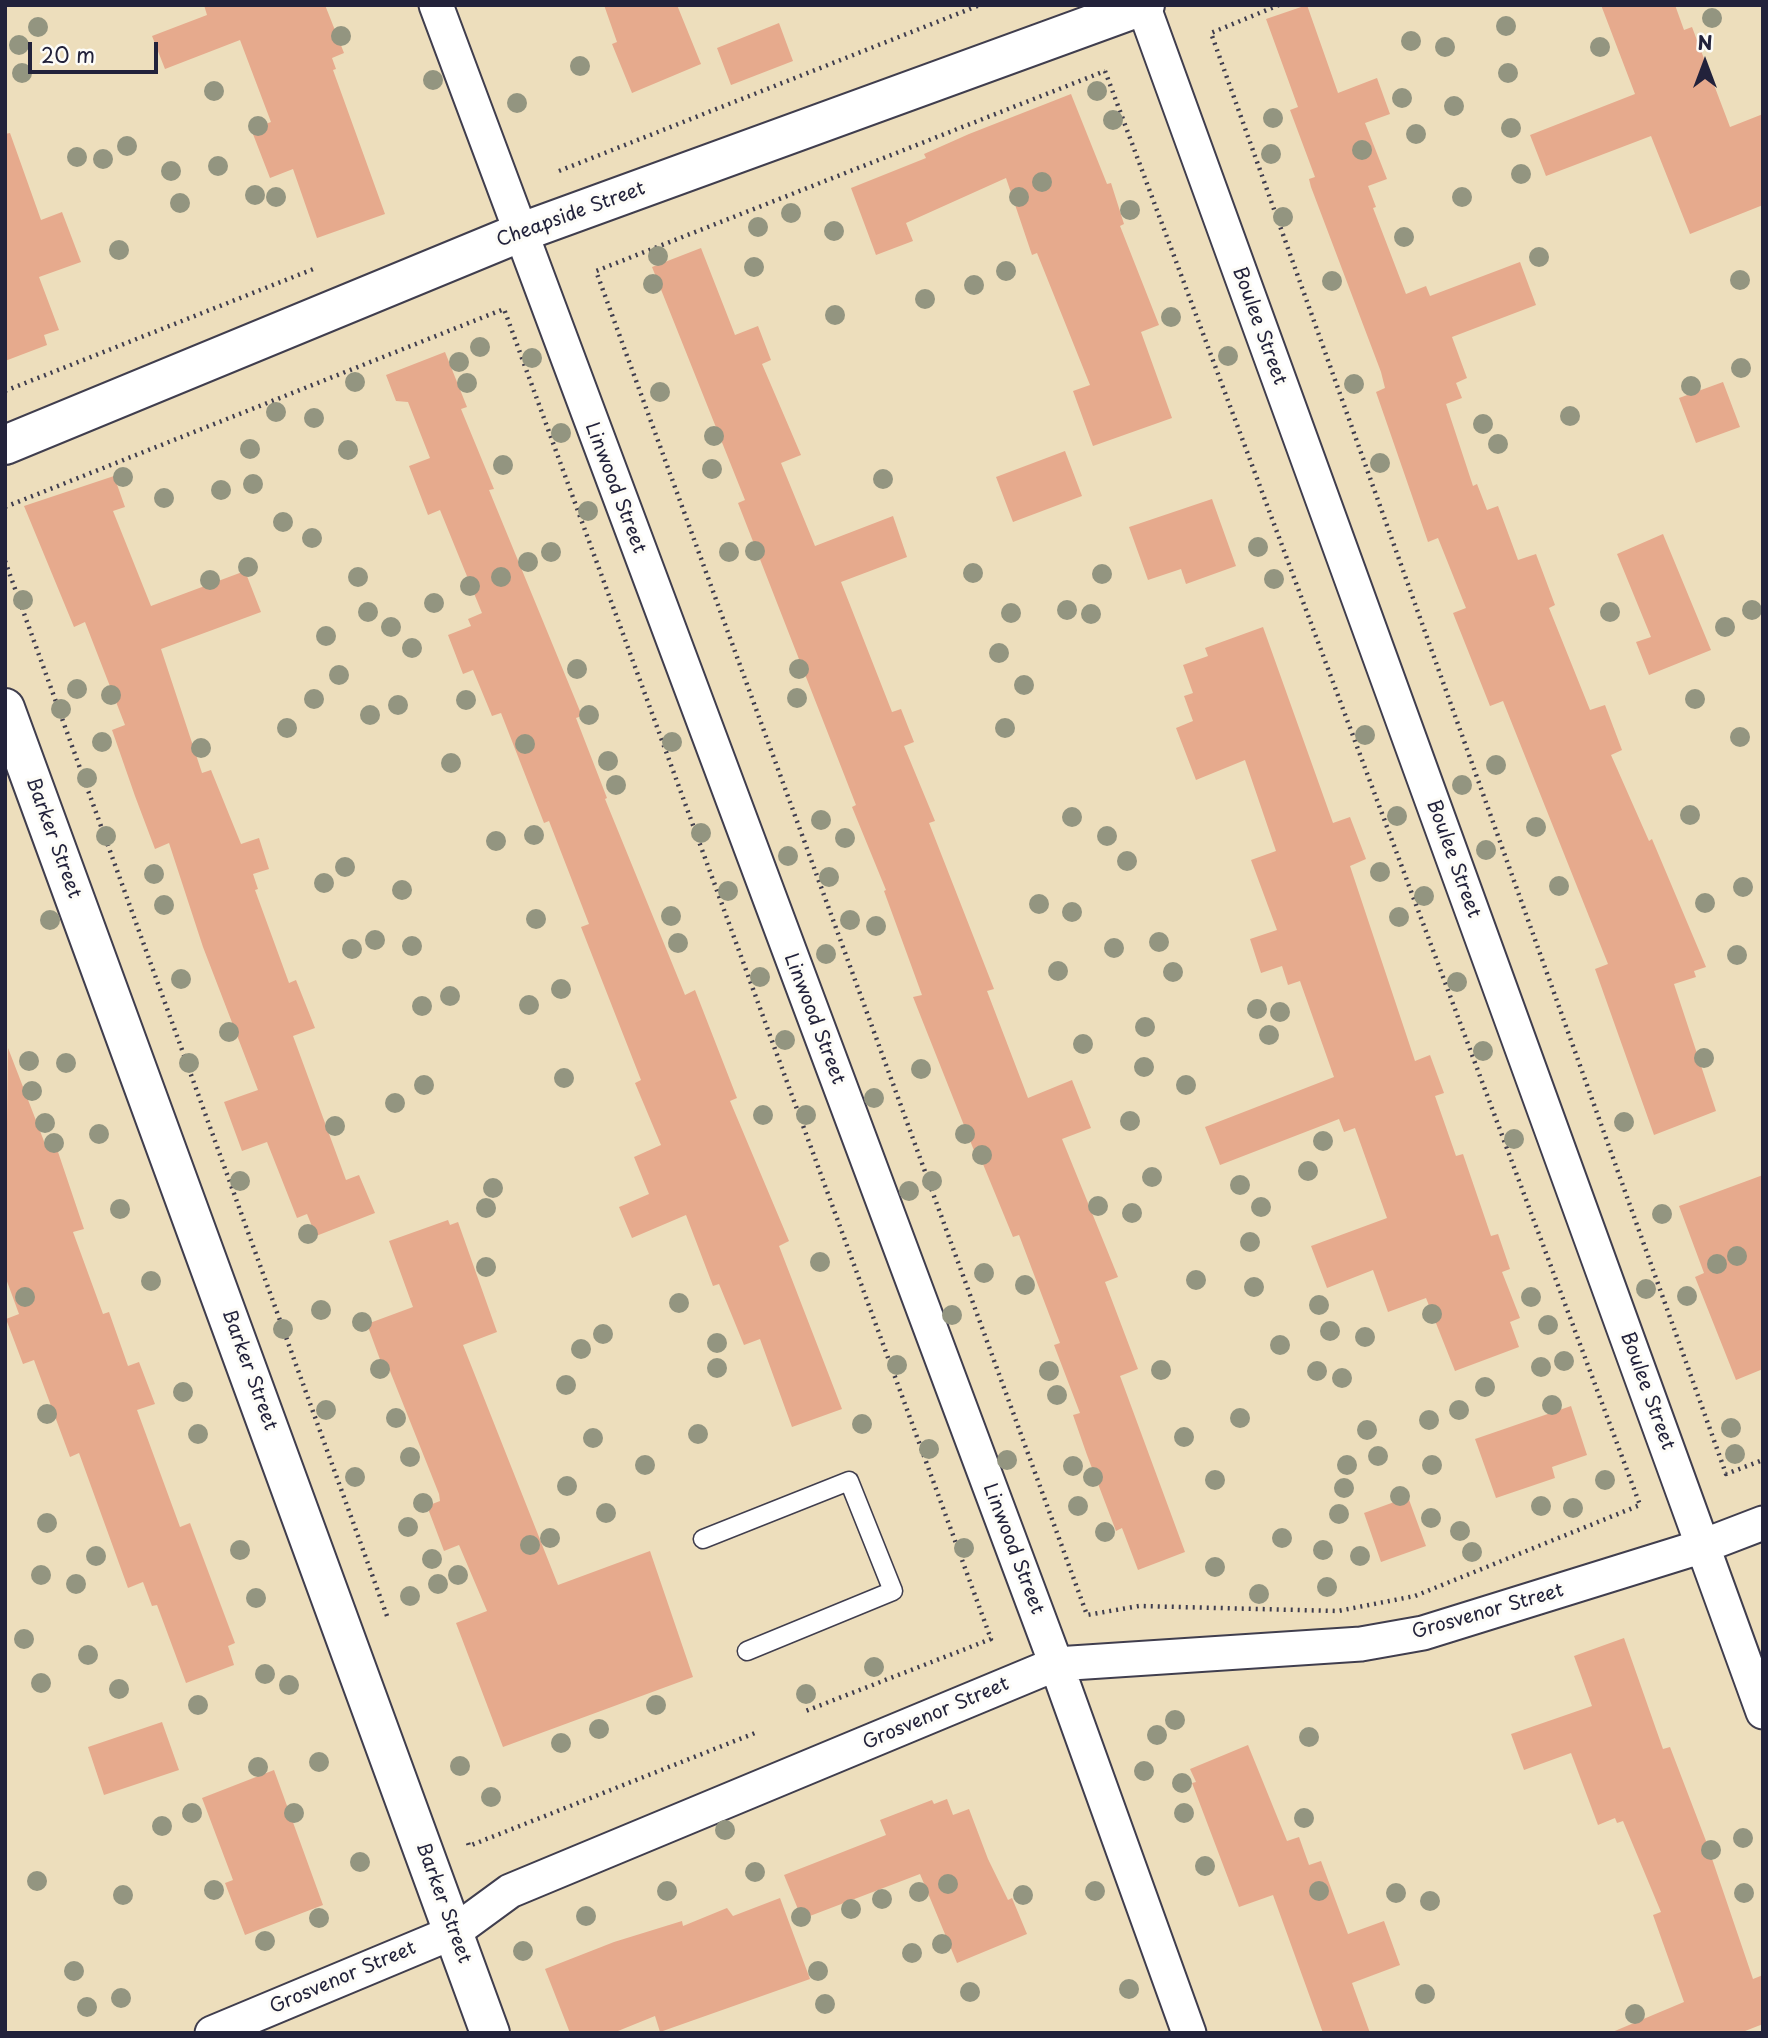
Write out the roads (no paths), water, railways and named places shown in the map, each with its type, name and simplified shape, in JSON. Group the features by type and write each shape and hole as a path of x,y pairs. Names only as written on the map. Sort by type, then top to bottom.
{"street":[{"name":"Linwood Street","path":"436,5 1056,1664 1189,2033"},
{"name":"Cheapside Street","path":"5,444 519,233 1144,6"},
{"name":"Boulee Street","path":"1144,6 1763,1712"},
{"name":"Barker Street","path":"5,708 490,2033"},
{"name":"Grosvenor Street","path":"212,2033 454,1932 510,1891 1056,1664 1361,1644 1423,1633 1703,1546 1763,1523"}],"lane":[{"path":"703,1539 849,1481 854,1493 892,1591 747,1651"}]}
